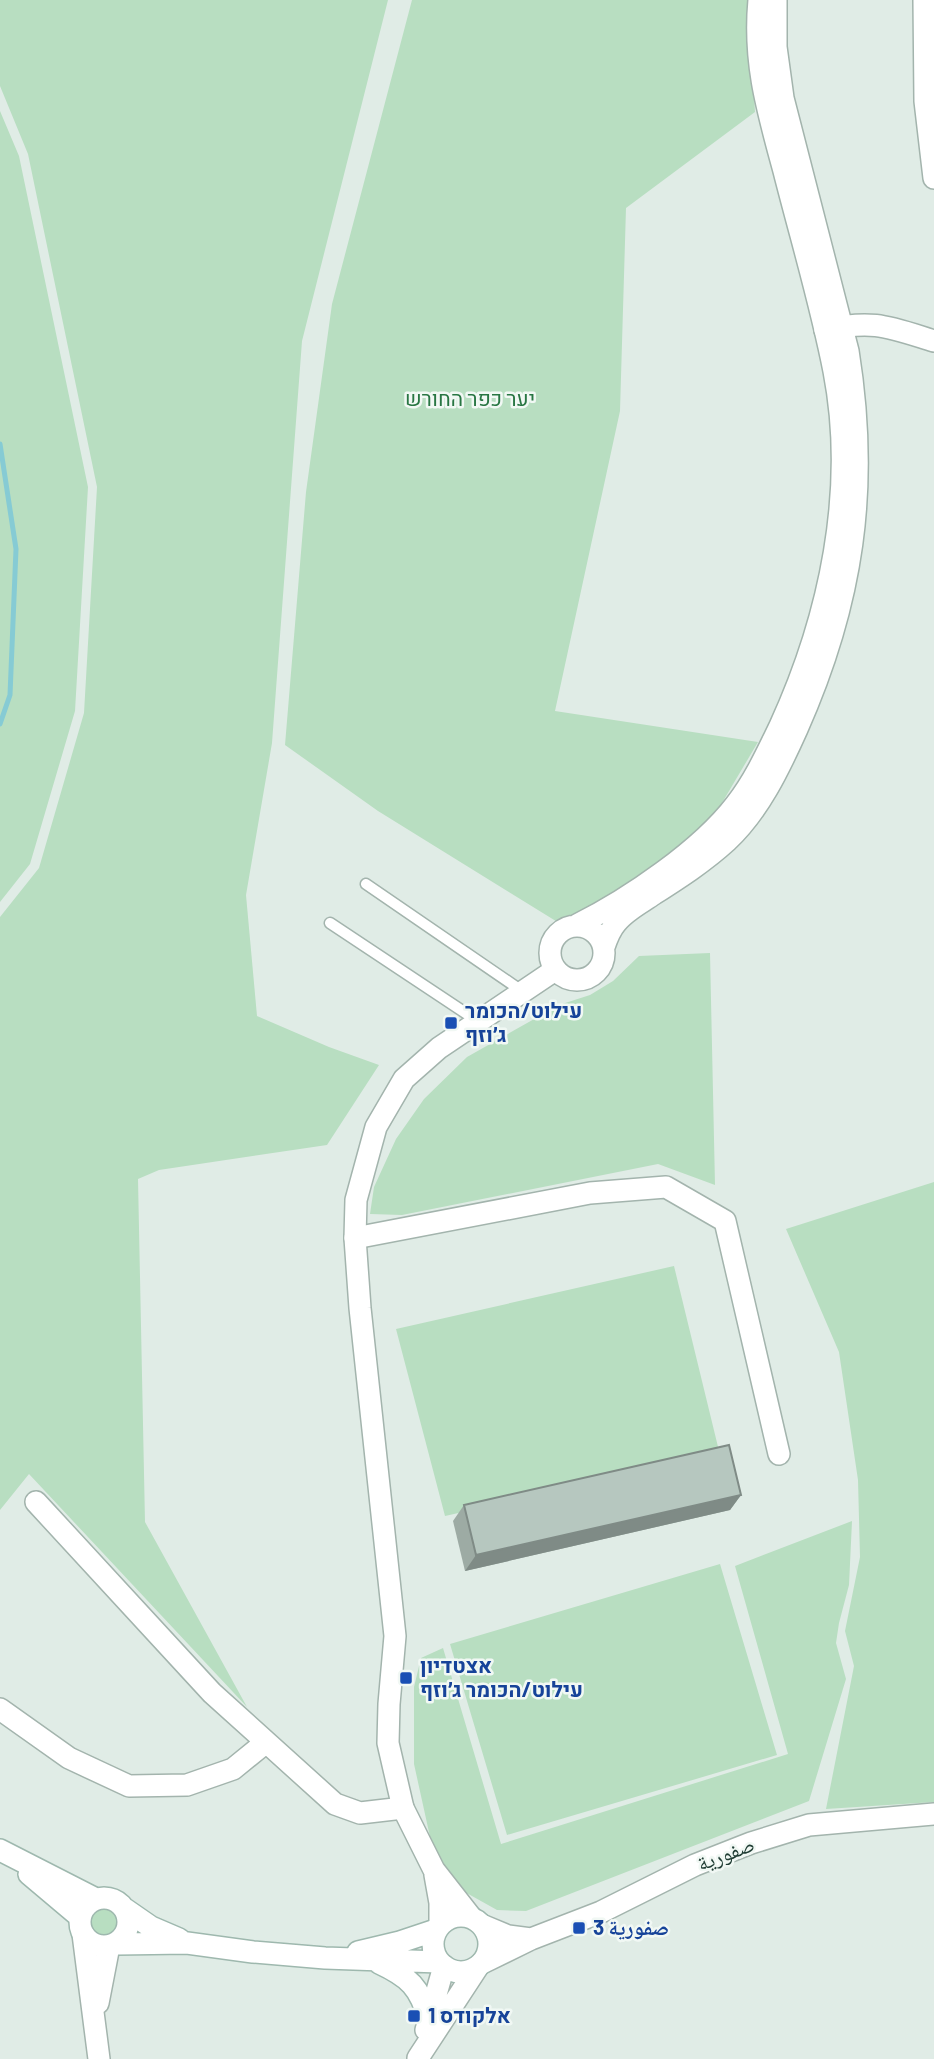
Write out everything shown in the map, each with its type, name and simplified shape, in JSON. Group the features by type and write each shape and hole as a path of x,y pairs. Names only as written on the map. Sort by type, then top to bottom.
{"street":[{"path":"760,0 757,35 763,89 834,328 848,351 855,392 858,494 848,576 841,608 818,680 786,753 745,822 707,858 622,916 609,932 601,965 590,977 572,980 555,970 550,959 549,949 558,932 608,909 677,861 718,824 750,784 792,699 814,636 832,566 842,472 834,328 783,99 776,47 776,0"},
{"path":"924,0 925,101 934,178"},
{"path":"834,328 862,324 885,326 934,341"},
{"path":"577,925 595,932 604,947"},
{"path":"418,2059 480,1966 490,1949 490,1941 477,1921 434,1870 403,1808 388,1743 395,1636 360,1308 355,1238 356,1200 376,1127 404,1079 439,1048 555,970"},
{"path":"355,1238 590,1193 666,1187 724,1221 779,1454"},
{"path":"36,1502 212,1693 335,1804 360,1813 403,1808"},
{"path":"0,1709 69,1758 129,1786 187,1785 233,1769 265,1743"},
{"name":"صفورية","path":"480,1966 531,1939 601,1912 695,1866 774,1836 809,1825 934,1814"},
{"path":"0,1850 96,1899"},
{"path":"0,1850 82,1926 94,1945 187,1942 253,1952 441,1964 460,1972 480,1966"},
{"path":"418,2059 441,1964 433,1946 440,1903 434,1870"},
{"path":"99,2059 82,1926 83,1909 96,1899 113,1900 151,1927 187,1942"},
{"path":"94,2019 113,1945 127,1932 129,1925 125,1909"},
{"path":"325,1958 400,1942 438,1927 451,1917 477,1921 508,1936 531,1939"},
{"path":"374,1961 399,1972 410,1982 419,1993 429,2020"}],"lane":[{"path":"366,884 522,991"},
{"path":"330,923 479,1022"}],"green space":[{"path":"0,0 388,0 302,341 272,743 246,895 257,1016 379,1065 327,1145 159,1170 138,1179 145,1522 247,1707 29,1474 0,1510 0,917 39,868 84,713 97,487 28,154 0,86"},
{"name":"יער כפר החורש","path":"412,0 748,0 755,112 626,208 620,411 555,711 758,742 716,813 676,851 572,931 378,811 285,745 306,492 332,304"},
{"path":"0,111 19,156 88,487 75,711 30,864 0,902"},
{"path":"710,953 715,1185 658,1164 402,1215 370,1214 374,1187 396,1139 424,1099 467,1057 559,1005 590,995 613,981 639,956"},
{"path":"934,1182 934,1802 826,1809 854,1666 845,1631 860,1557 858,1480 839,1352 786,1229"},
{"path":"674,1266 720,1455 445,1516 396,1329"},
{"path":"852,1521 849,1585 836,1643 846,1679 809,1801 526,1911 497,1910 463,1891 434,1855 414,1764 414,1687 421,1658 443,1648 501,1844 788,1754 735,1566"},
{"path":"720,1564 777,1755 507,1835 450,1644"},
{"path":"106,1906 117,1911 122,1922 117,1933 106,1938 95,1933 90,1922 95,1911"}],"building":[{"path":"729,1445 741,1495 476,1555 464,1505"}],"waterway":[{"path":"0,444 16,549 10,695 0,724"}],"place":[{"name":"עילוט/הכומר ג׳וזף","path":"451,1023"},
{"name":"אצטדיון עילוט/הכומר ג׳וזף","path":"406,1678"},
{"name":"صفورية 3","path":"579,1928"},
{"name":"אלקודס 1","path":"414,2016"}]}
